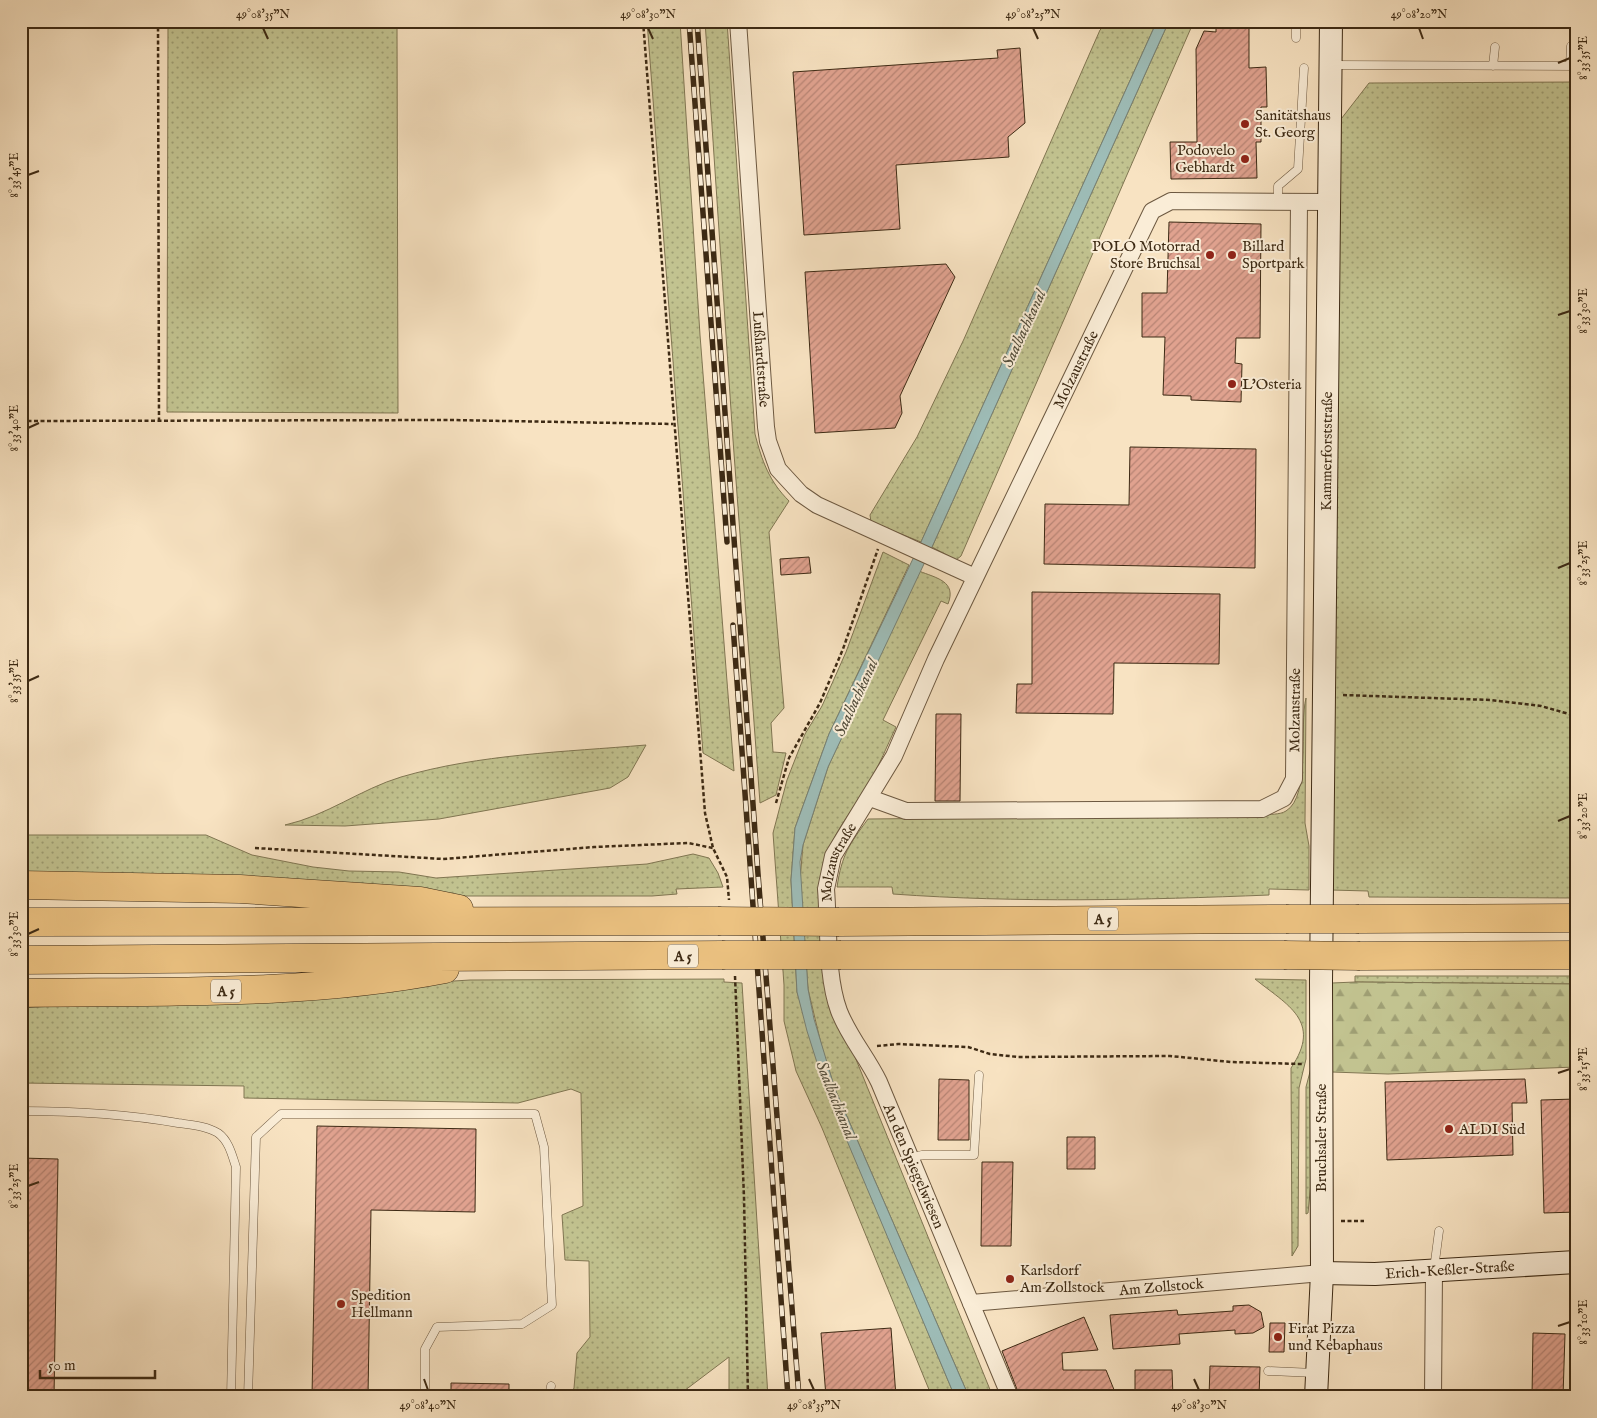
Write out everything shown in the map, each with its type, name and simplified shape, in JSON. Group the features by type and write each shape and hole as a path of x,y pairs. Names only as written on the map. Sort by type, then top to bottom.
{"highway":[{"path":"21,886 240,889 420,901 512,921"},
{"name":"A 5","path":"21,922 512,921 724,913 837,937 1360,956 1576,955"},
{"name":"A 5","path":"21,960 515,955 729,964 837,937 1286,919 1576,918"},
{"name":"A 5","path":"21,993 192,992 312,986 395,978 515,955"}],"street":[{"name":"Lußhardtstraße","path":"738,21 768,441 778,469 801,494 817,505 976,577"},
{"name":"Kammerforststraße","path":"1323,880 1332,21"},
{"name":"Molzaustraße","path":"837,937 826,889 833,856 894,756 936,659 1152,211 1171,201 1329,202"},
{"name":"Molzaustraße","path":"870,798 906,811 1201,811 1262,809 1284,798 1294,779 1299,202"},
{"name":"Bruchsaler Straße","path":"1316,1397 1322,1273 1323,880"},
{"name":"An den Spiegelwiesen","path":"837,937 834,997 848,1030 870,1063 1010,1397"},
{"name":"Erich-Keßler-Straße","path":"1322,1273 1375,1274 1576,1262"},
{"path":"1433,1397 1434,1271"},
{"name":"Am Zollstock","path":"971,1303 1322,1273"}],"lane":[{"path":"1296,21 1296,38"},
{"path":"1493,66 1495,46"},
{"path":"1331,65 1573,66 1571,46"},
{"path":"1278,202 1278,186 1298,169 1304,68"},
{"path":"910,1158 922,1155 974,1155 980,1075"},
{"path":"21,1111 84,1111 152,1118 209,1128 220,1135 229,1145 236,1167 231,1397"},
{"path":"248,1397 256,1137 281,1114 535,1114 544,1147 552,1305 522,1324 437,1327 425,1349 425,1397"},
{"path":"1434,1271 1439,1230"},
{"path":"1268,1371 1317,1373"},
{"path":"549,1397 551,1386"}],"path":[{"path":"158,21 159,420"},
{"path":"643,21 673,424 705,813 713,848 727,877 724,913"},
{"path":"21,421 450,420 673,424"},
{"path":"776,803 789,758 820,703 843,649 883,536"},
{"path":"1324,695 1360,694 1491,700 1541,706 1576,716"},
{"path":"256,848 443,859 594,847 688,843 713,848"},
{"path":"729,964 744,1197 748,1397"},
{"path":"859,1046 898,1044 968,1047 990,1054 1018,1057 1170,1056 1231,1062 1309,1064"}],"green space":[{"path":"168,21 397,21 398,413 167,412"},
{"path":"647,21 680,21 700,335 734,771 703,753"},
{"path":"705,21 727,21 755,434 760,453 771,478 789,501 769,532 784,708 771,723 773,752 786,753 776,795 760,803 733,440"},
{"path":"1109,21 1157,21 921,542 871,522 870,515 917,437 964,339 1100,30"},
{"path":"1169,21 1194,21 961,556 956,560 932,547"},
{"path":"1576,82 1576,898 1369,897 1368,891 1331,890 1338,123 1369,83"},
{"path":"883,552 909,565 829,734 795,828 791,880 797,992 827,1091 955,1397 932,1397 822,1128 796,1071 784,1021 784,985 773,833 787,780 805,734 822,706 846,652"},
{"path":"919,571 938,578 947,585 950,590 948,604 941,601 883,720 896,727 873,776 827,853 820,882 835,1021 851,1047 993,1397 969,1397 835,1089 823,1052 808,989 800,880 803,845 828,767"},
{"path":"1306,698 1305,823 1309,846 1309,890 1269,889 1269,895 1222,897 1034,900 893,894 892,887 837,887 841,866 847,850 868,819 1263,815 1284,812 1294,803 1299,791 1303,759"},
{"path":"646,745 628,777 610,788 439,819 345,826 285,825 315,815 386,782 431,769 522,755"},
{"path":"21,835 206,835 252,855 313,867 349,871 399,872 436,878 647,864 693,854 709,858 718,873 723,887 676,889 677,894 652,896 441,896 21,873"},
{"path":"1355,976 1576,976 1576,984 1355,982"},
{"path":"724,979 724,982 742,983 768,1397 729,1397 729,1357 676,1397 570,1397 574,1388 577,1353 590,1337 589,1261 565,1260 562,1215 583,1206 581,1093 571,1089 518,1103 244,1098 244,1086 21,1083 21,1008 470,980"},
{"path":"1255,979 1306,980 1306,1059 1299,1088 1298,1246 1292,1256 1291,1068 1300,1052 1303,1038 1302,1026 1289,1006"},
{"path":"1332,983 1576,984 1576,1067 1388,1074 1332,1072"},
{"path":"1311,1068 1311,1182 1308,1213 1306,1214 1306,1087"}],"water":[{"name":"Saalbachkanal","path":"1157,21 1169,21 932,547 828,767 803,845 800,862 808,989 814,1019 835,1089 969,1397 955,1397 826,1091 807,1031 797,992 791,880 795,828 829,734 921,542"}],"building":[{"path":"1216,21 1249,21 1249,68 1266,67 1267,107 1261,107 1261,142 1256,142 1257,178 1171,179 1170,142 1197,142 1196,49 1204,31 1216,32"},
{"path":"1020,48 1025,123 1008,137 1009,157 896,165 900,229 804,235 793,72 998,58 997,50"},
{"path":"1169,222 1261,224 1260,338 1236,338 1235,363 1242,364 1241,402 1191,400 1191,396 1163,395 1165,337 1142,337 1142,293 1167,293"},
{"path":"946,264 955,277 900,396 902,413 895,428 815,433 805,272"},
{"path":"1130,447 1256,449 1255,568 1044,564 1045,504 1129,505"},
{"path":"809,557 811,573 781,575 780,559"},
{"path":"1032,592 1220,594 1219,664 1114,663 1113,714 1016,713 1017,684 1032,684"},
{"path":"936,714 961,714 960,801 935,801"},
{"path":"939,1079 969,1080 969,1140 938,1140"},
{"name":"ALDI Süd","path":"1525,1079 1527,1103 1512,1103 1513,1155 1387,1160 1385,1082"},
{"path":"1576,1099 1576,1212 1544,1213 1541,1100"},
{"name":"Spedition Hellmann","path":"317,1126 476,1129 475,1212 371,1210 368,1397 312,1397"},
{"path":"1067,1137 1095,1137 1095,1169 1067,1169"},
{"path":"21,1158 58,1159 54,1397 21,1397"},
{"path":"982,1162 1013,1162 1011,1246 981,1246"},
{"path":"1249,1305 1261,1312 1264,1327 1253,1333 1235,1334 1235,1330 1179,1334 1180,1344 1113,1349 1110,1315 1177,1310 1178,1315 1233,1311 1233,1306"},
{"path":"1084,1317 1098,1350 1062,1353 1063,1370 1106,1370 1117,1397 1020,1397 1002,1351"},
{"path":"1270,1323 1285,1323 1284,1352 1269,1352"},
{"path":"891,1328 896,1397 826,1397 821,1333"},
{"path":"1533,1333 1565,1334 1563,1397 1532,1397"},
{"path":"1210,1366 1260,1367 1259,1397 1209,1397"},
{"path":"1135,1370 1172,1370 1173,1397 1135,1397"},
{"path":"451,1383 509,1384 509,1397 451,1397"}],"railway":[{"path":"689,21 727,542"},
{"path":"697,21 758,874 799,1397"},
{"path":"733,625 788,1397"}],"place":[{"name":"Sanitätshaus St. Georg","path":"1245,124"},
{"name":"Podovelo Gebhardt","path":"1245,159"},
{"name":"POLO Motorrad Store Bruchsal","path":"1210,255"},
{"name":"Billard Sportpark","path":"1232,255"},
{"name":"L'Osteria","path":"1232,384"},
{"name":"ALDI Süd","path":"1449,1129"},
{"name":"Karlsdorf Am Zollstock","path":"1010,1279"},
{"name":"Spedition Hellmann","path":"341,1304"},
{"name":"Firat Pizza und Kebaphaus","path":"1278,1337"}]}
